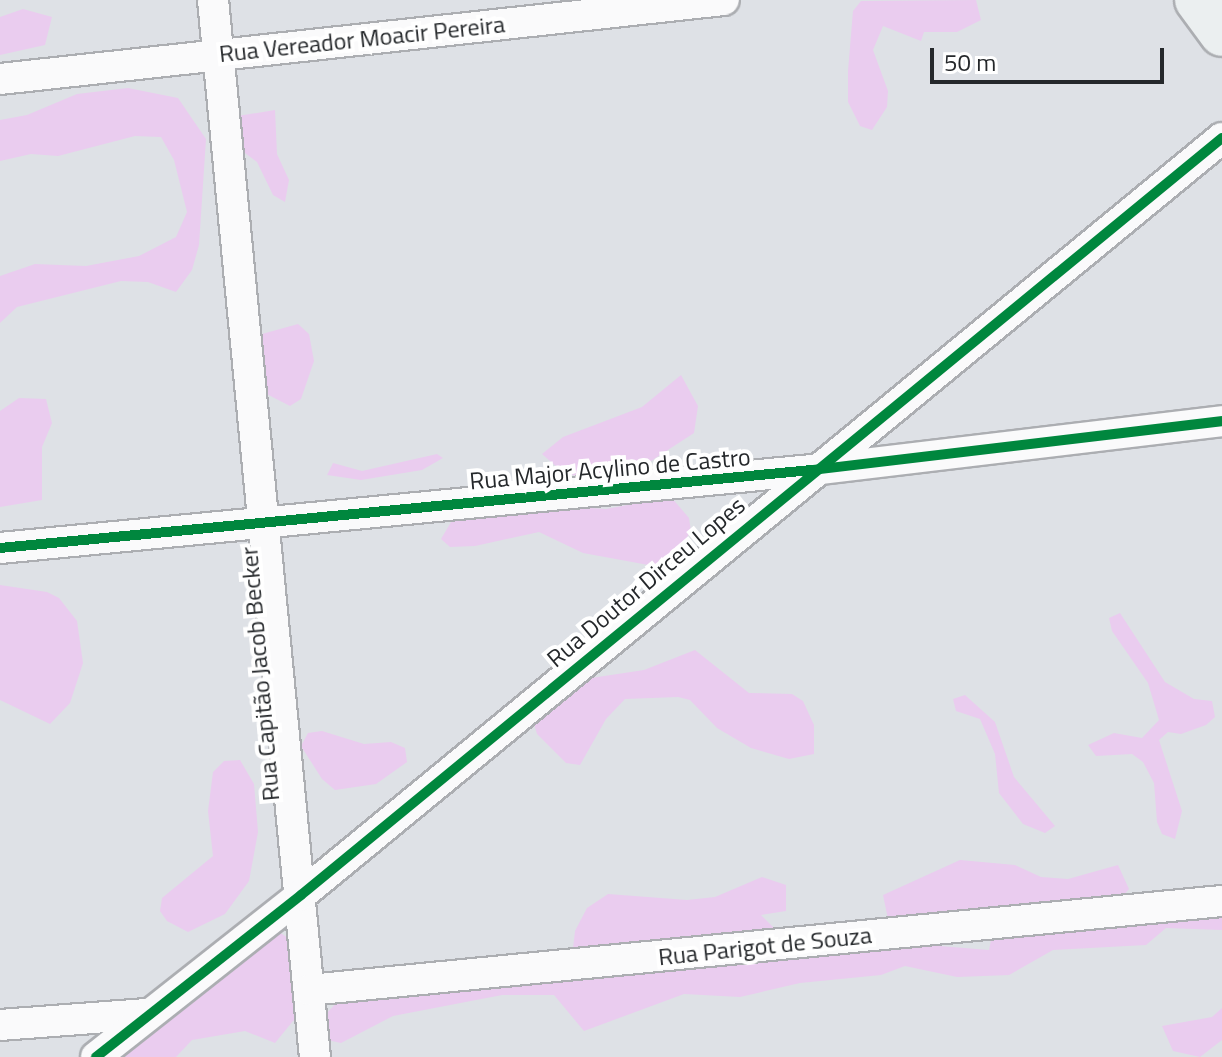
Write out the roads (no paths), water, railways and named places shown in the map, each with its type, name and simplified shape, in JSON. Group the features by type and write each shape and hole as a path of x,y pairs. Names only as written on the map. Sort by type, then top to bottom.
{"main road":[{"path":"1197,0 1222,34"}],"street":[{"name":"Rua Capitão Jacob Becker","path":"213,0 315,1057"},
{"name":"Rua Vereador Moacir Pereira","path":"0,79 724,0"},
{"name":"Rua Doutor Dirceu Lopes","path":"96,1057 301,895 812,470 1222,138"},
{"name":"Rua Major Acylino de Castro","path":"0,548 812,470 1222,421"},
{"name":"Rua Parigot de Souza","path":"309,990 1222,901"},
{"path":"0,1025 148,1014"}]}
